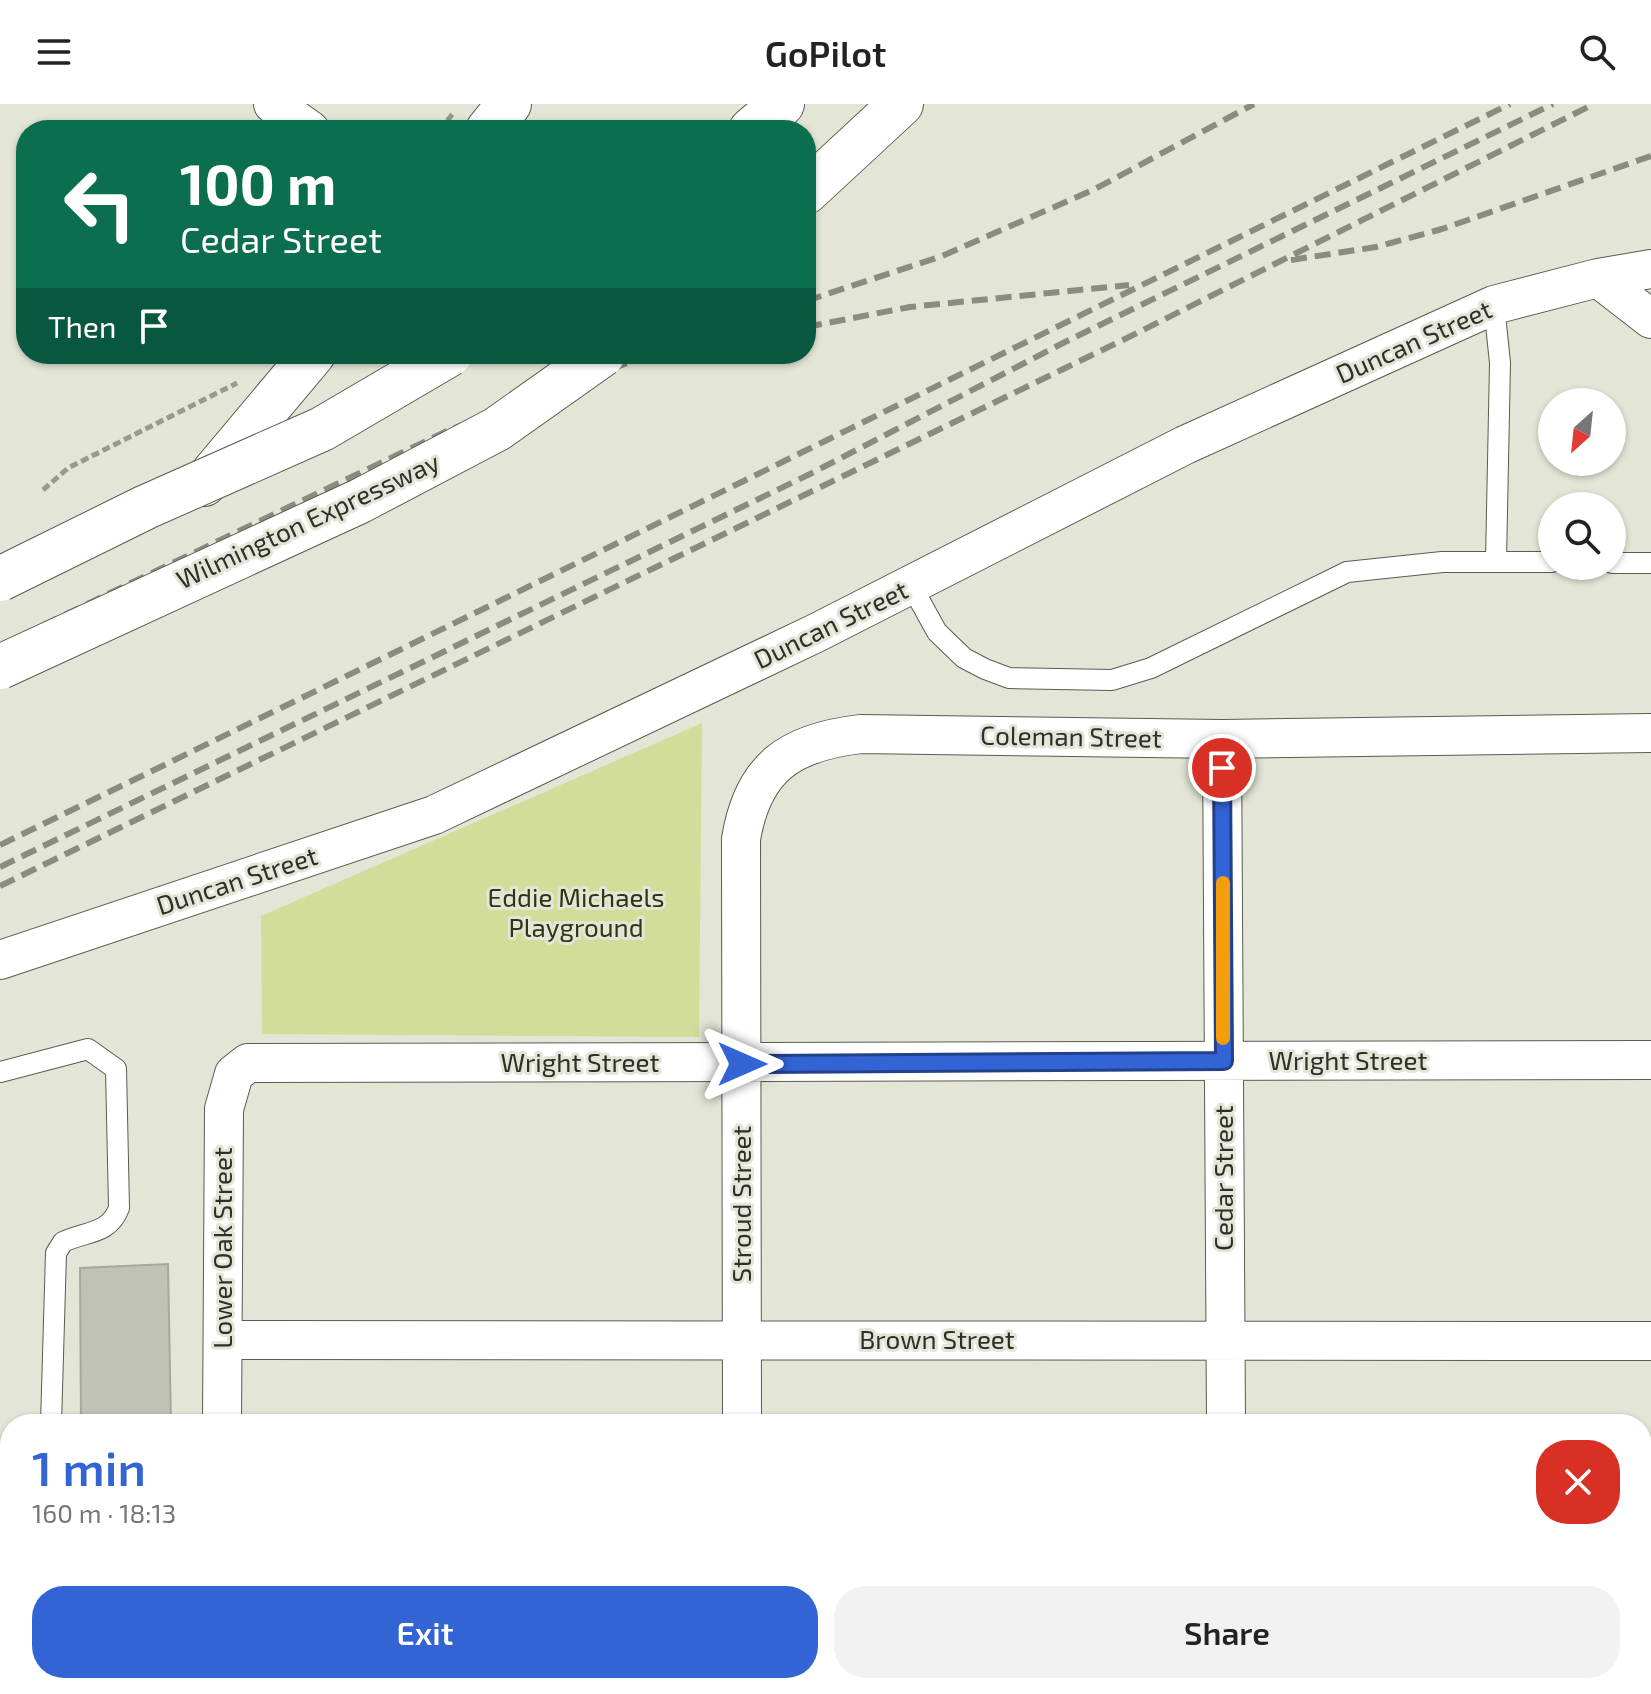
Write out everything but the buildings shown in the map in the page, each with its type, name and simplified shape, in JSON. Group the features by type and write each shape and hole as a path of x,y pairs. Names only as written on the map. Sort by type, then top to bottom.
{"main road":[{"path":"496,120 509,104"},
{"path":"763,120 782,104"},
{"path":"816,183 901,104"},
{"path":"0,599 173,517 222,464 305,364"},
{"path":"0,579 146,507 322,429 433,364"},
{"name":"Wilmington Expressway","path":"0,667 360,501 497,429 589,364"}],"street":[{"path":"273,104 296,120"},
{"name":"Duncan Street","path":"0,960 434,815 911,585 1185,445 1494,305 1598,278 1651,269"},
{"path":"1598,278 1651,319"},
{"name":"Coleman Street","path":"785,759 830,738 861,734 1222,739 1651,733"},
{"name":"Cedar Street","path":"1222,739 1226,1414"},
{"name":"Stroud Street","path":"742,1414 741,839 755,787 785,759"},
{"name":"Wright Street","path":"234,1074 239,1067 260,1063 1651,1060"},
{"name":"Lower Oak Street","path":"222,1414 224,1109 234,1074"},
{"name":"Brown Street","path":"223,1340 1651,1341"}],"lane":[{"path":"1494,305 1500,363 1496,561"},
{"path":"911,585 937,632 964,658 985,669 1009,678 1112,680 1151,668 1347,572 1442,562 1538,562"},
{"path":"1626,563 1651,563"},
{"path":"0,1072 88,1049 116,1069 119,1208 114,1221 105,1229 63,1242 56,1253 51,1414"}],"path":[{"path":"43,490 68,468 223,392 243,379"}],"green space":[{"name":"Eddie Michaels Playground","path":"702,723 699,1037 262,1034 261,916"}],"railway":[{"path":"816,298 942,256 1093,190 1254,104"},
{"path":"0,845 1510,104"},
{"path":"0,867 810,474 1065,342 1553,104"},
{"path":"0,886 1123,340 1594,104"},
{"path":"1291,260 1376,247 1442,229 1651,156"},
{"path":"816,325 910,307 1129,285"},
{"path":"0,646 449,430 624,364"}],"slow traffic":[{"path":"1223,883 1223,1038"}],"route":[{"path":"742,1064 1224,1061 1222,768"}]}
